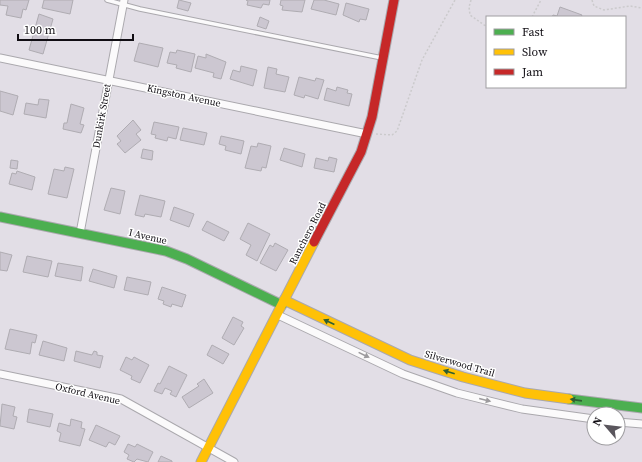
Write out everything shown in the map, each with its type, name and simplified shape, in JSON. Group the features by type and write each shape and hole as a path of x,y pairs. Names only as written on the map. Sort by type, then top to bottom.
{"main road":[{"name":"Ranchero Road","path":"201,462 358,158 367,134 384,58 394,0"},
{"name":"I Avenue","path":"0,217 166,252 187,259 283,303"},
{"name":"Silverwood Trail","path":"283,303 410,360 463,377 525,393 642,408"}],"street":[{"name":"Dunkirk Street","path":"80,233 108,79 124,2"},
{"name":"Kingston Avenue","path":"0,58 108,79 367,134"},
{"path":"278,315 403,374 457,393 522,409 586,418"},
{"name":"Oxford Avenue","path":"0,374 121,399 234,462"},
{"path":"626,423 642,424"}],"lane":[{"path":"107,0 124,2 384,58"}],"path":[{"path":"367,134 392,135 397,131 422,60 455,0"},
{"path":"471,0 469,7 470,15 486,26"},
{"path":"533,16 541,0"},
{"path":"592,0 594,6 604,10 630,6 642,8"}],"building":[{"path":"0,0 29,0 26,10 23,9 21,18 6,15 8,6 0,5"},
{"path":"44,0 73,0 70,14 42,8"},
{"path":"179,0 191,3 188,11 177,8"},
{"path":"246,0 270,0 269,5 263,4 261,8 247,5 248,1"},
{"path":"281,0 305,0 302,12 282,10 283,6 280,5"},
{"path":"314,0 324,0 339,4 336,15 311,9"},
{"path":"346,3 369,9 366,20 360,19 359,22 343,15"},
{"path":"560,7 582,15 582,16 557,16"},
{"path":"39,14 53,19 43,54 29,50"},
{"path":"260,17 269,21 266,29 257,26"},
{"path":"139,43 163,48 158,67 134,61"},
{"path":"177,50 195,54 191,72 176,68 177,65 167,63 170,52 176,53"},
{"path":"206,54 226,62 221,79 213,77 214,73 195,68 198,56 206,58"},
{"path":"241,66 257,70 253,86 230,79 233,70 240,72"},
{"path":"268,67 277,69 276,74 289,77 285,92 264,88"},
{"path":"299,77 315,81 316,78 324,80 318,99 305,95 304,98 294,95"},
{"path":"337,87 348,90 347,93 352,94 349,106 324,100 327,88 336,91"},
{"path":"0,91 18,96 13,115 0,111"},
{"path":"39,99 49,100 46,118 24,114 26,103 38,105"},
{"path":"71,104 84,108 80,124 84,125 81,133 63,129 64,123 67,123"},
{"path":"133,120 141,130 136,134 141,140 125,153 117,144 121,141 117,136"},
{"path":"154,122 179,127 176,139 168,137 167,141 155,138 156,135 151,134"},
{"path":"183,128 207,133 204,145 180,140"},
{"path":"221,136 244,141 241,154 225,150 226,146 219,144"},
{"path":"258,143 271,146 266,168 262,167 261,171 245,168 251,146 257,147"},
{"path":"284,148 305,154 302,167 280,160"},
{"path":"143,149 153,151 152,160 141,158"},
{"path":"329,157 337,159 334,172 314,168 316,158 328,161"},
{"path":"11,160 18,161 17,169 10,168"},
{"path":"65,167 74,169 67,198 48,194 54,169 64,171"},
{"path":"17,171 35,177 32,190 9,184 12,173 16,174"},
{"path":"111,188 125,191 120,214 104,210"},
{"path":"140,195 165,201 161,217 145,214 144,217 135,215"},
{"path":"174,207 194,214 189,227 170,220"},
{"path":"207,221 229,232 224,241 202,230"},
{"path":"248,223 270,234 257,261 246,255 251,245 240,239"},
{"path":"275,243 288,250 276,271 260,263 270,245 273,247"},
{"path":"0,252 12,255 7,271 0,270"},
{"path":"27,256 52,261 48,277 23,272"},
{"path":"58,263 83,267 81,281 55,276"},
{"path":"93,269 117,276 114,288 89,281"},
{"path":"127,277 151,282 148,295 124,290"},
{"path":"162,287 186,295 182,307 172,304 171,307 163,304 164,301 158,299"},
{"path":"233,317 243,322 241,326 244,328 234,345 222,338"},
{"path":"10,329 37,335 35,343 32,342 30,354 5,349"},
{"path":"43,341 67,348 64,361 39,355"},
{"path":"212,345 229,354 223,364 207,355"},
{"path":"76,351 92,355 94,351 97,352 97,355 103,356 100,368 74,361"},
{"path":"126,357 132,360 134,357 149,365 140,383 131,379 132,376 120,370"},
{"path":"169,366 187,375 176,397 170,394 172,391 165,388 162,394 154,391 158,383 160,384"},
{"path":"204,379 213,393 189,408 182,397 199,386 197,384"},
{"path":"2,404 15,407 13,416 17,417 14,429 0,426"},
{"path":"29,409 53,414 50,427 27,422"},
{"path":"71,419 82,422 81,428 85,429 80,446 59,441 61,433 57,431 59,423 70,426"},
{"path":"96,425 120,436 115,445 109,442 106,447 89,440"},
{"path":"128,444 135,447 137,444 153,452 148,462 137,459 134,462 127,459 129,455 124,452"},
{"path":"161,456 172,461 172,462 158,462"}],"traffic: fast":[{"path":"0,217 166,251 187,259 282,305"},
{"path":"569,399 642,408"}],"traffic: slow":[{"path":"201,462 314,242"},
{"path":"284,300 410,360 463,377 525,393 569,399"}],"traffic: jam":[{"path":"314,242 361,152 372,117 394,0"}]}
